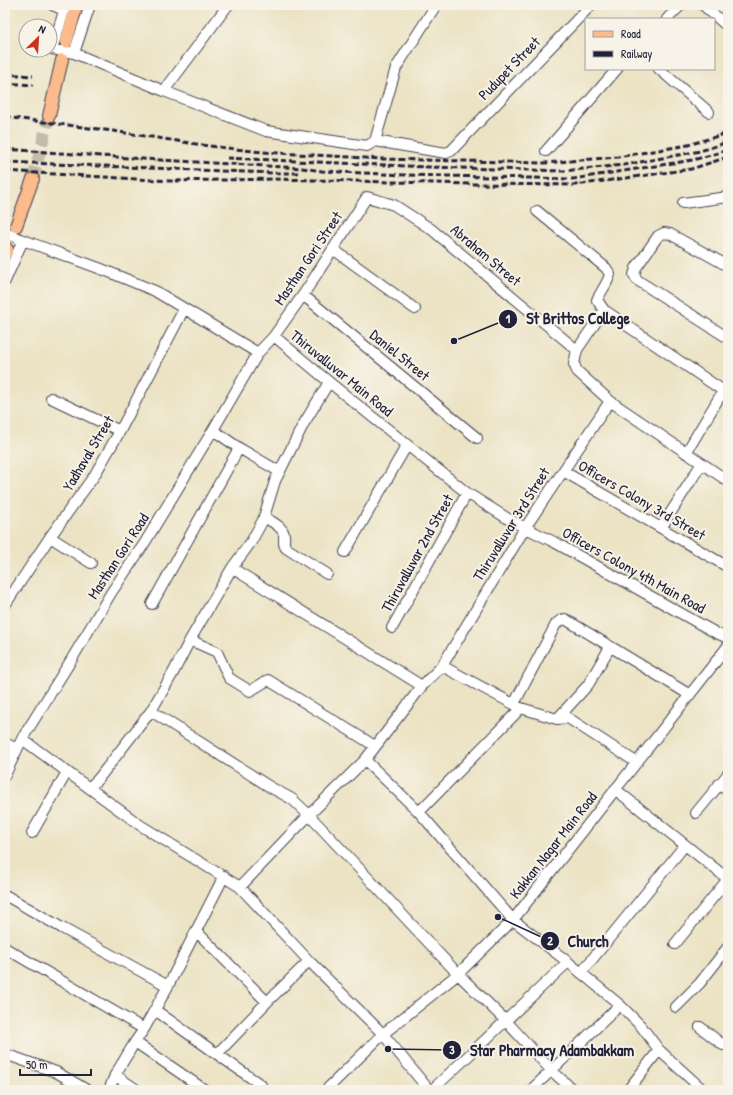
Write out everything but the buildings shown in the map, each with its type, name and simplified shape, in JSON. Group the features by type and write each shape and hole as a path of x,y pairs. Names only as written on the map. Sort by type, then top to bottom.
{"main road":[{"path":"66,42 77,5"},
{"path":"49,116 62,60"},
{"path":"16,226 33,180"}],"street":[{"path":"52,5 65,7 52,49 74,53 164,91 266,131 367,146 375,141 396,68 436,5"},
{"path":"74,53 90,5"},
{"path":"164,91 228,5"},
{"name":"Pudupet Street","path":"375,141 449,152 592,5"},
{"path":"669,18 682,5"},
{"path":"703,5 728,27"},
{"path":"546,151 616,70"},
{"path":"661,70 709,112"},
{"name":"Masthan Gori Street","path":"274,336 334,249 367,197"},
{"name":"Abraham Street","path":"367,197 394,206 431,229 577,350"},
{"path":"683,203 728,197"},
{"path":"537,211 606,268 610,274 597,300 604,310 726,392 686,452"},
{"path":"5,233 155,291 258,353"},
{"path":"728,266 670,234 664,233 658,236 636,268 634,275 637,280 728,338"},
{"path":"5,282 23,240"},
{"path":"334,249 415,309"},
{"name":"Daniel Street","path":"303,295 477,438"},
{"name":"Yadhaval Street","path":"5,605 50,537 94,476 120,431 184,309"},
{"path":"604,310 577,350 574,364 577,371 610,401 728,481"},
{"name":"Thiruvalluvar Main Road","path":"258,353 274,336 468,494 525,528"},
{"name":"Masthan Gori Road","path":"5,776 22,739 111,593 144,544 258,353"},
{"path":"89,788 99,778 151,711 232,568 251,542 264,517 280,472 304,425 329,382"},
{"path":"51,398 120,431"},
{"name":"Thiruvalluvar 3rd Street","path":"240,887 309,815 365,760 422,686 442,666 525,528 610,401"},
{"path":"213,430 239,448 280,472"},
{"path":"345,552 406,444"},
{"path":"152,604 239,448"},
{"path":"661,528 702,463"},
{"name":"Officers Colony 3rd Street","path":"562,471 728,567"},
{"name":"Thiruvalluvar 2nd Street","path":"392,628 468,494"},
{"path":"264,517 282,530 284,534 284,546 286,548 327,574"},
{"name":"Officers Colony 4th Main Road","path":"525,528 554,542 728,638"},
{"path":"50,537 91,563"},
{"path":"232,568 422,686"},
{"path":"419,812 518,706 556,624 561,620 565,619 690,695"},
{"path":"190,640 217,652 229,678 250,691 268,680 375,746"},
{"path":"557,719 588,684 610,646"},
{"name":"Kakkan Nagar Main Road","path":"326,1090 383,1034 458,974 513,920 728,646"},
{"path":"442,666 518,706 557,719 568,718 575,721 636,762"},
{"path":"151,711 270,787 292,799 309,815 458,974 573,1090"},
{"path":"22,739 140,825 240,887 309,961 383,1034 431,1090 568,962"},
{"path":"5,743 17,749"},
{"path":"365,760 419,812 513,920 568,962 620,1005 641,1026 659,1050 703,1090"},
{"path":"32,833 67,772"},
{"path":"696,813 728,774"},
{"path":"719,784 728,791"},
{"path":"615,789 728,879 675,944"},
{"path":"581,973 685,845"},
{"path":"109,1090 115,1075 144,1029 168,986 224,876"},
{"path":"5,895 168,986"},
{"path":"196,931 267,1002"},
{"path":"676,1007 700,983 728,947"},
{"path":"5,948 144,1029"},
{"path":"217,1054 309,961"},
{"path":"531,1090 620,1005"},
{"path":"154,1010 261,1085"},
{"path":"700,1027 726,1045"},
{"path":"135,1042 205,1090"},
{"path":"628,1090 659,1050"},
{"path":"5,1054 56,1072 87,1090"},
{"path":"115,1075 137,1090"}],"tunnel":[{"path":"33,179 49,116"}],"railway":[{"path":"5,74 33,76"},
{"path":"5,83 33,85"},
{"path":"5,117 113,131 209,146 262,152 383,159 544,163 618,157 688,145 728,133"},
{"path":"227,158 563,171 624,165 700,151 728,142"},
{"path":"5,149 302,168 322,171 404,175 573,179 693,160 728,150"},
{"path":"5,171 170,181 274,179 576,185 691,169 728,157"},
{"path":"5,162 298,173"}],"place":[{"name":"St Brittos College","path":"454,341"},
{"name":"Church","path":"498,917"},
{"name":"Star Pharmacy Adambakkam","path":"388,1049"}]}
